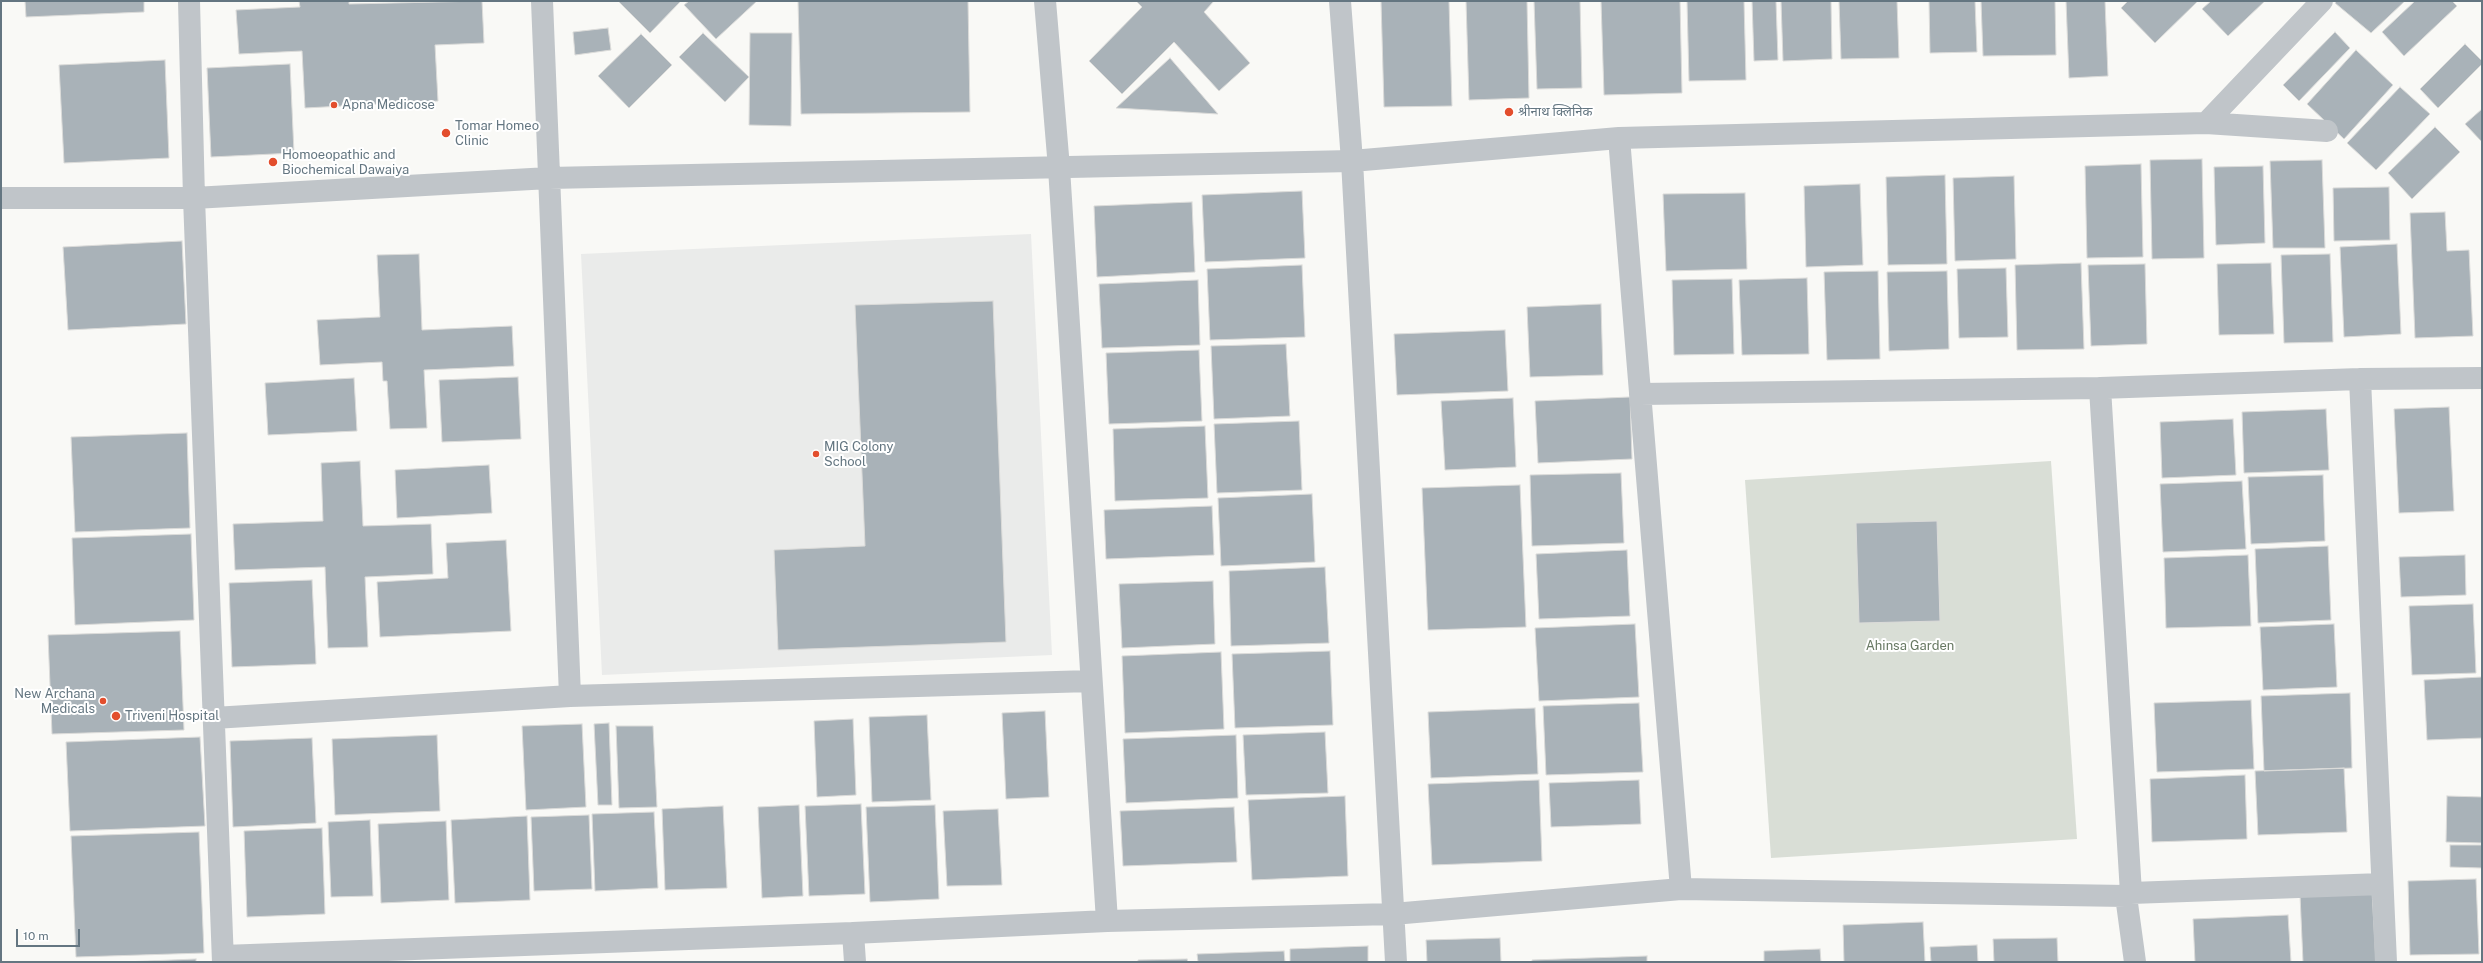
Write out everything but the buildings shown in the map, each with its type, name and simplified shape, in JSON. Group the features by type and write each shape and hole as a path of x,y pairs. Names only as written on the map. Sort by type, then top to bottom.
{"street":[{"path":"189,1 194,198 223,959 1106,921 1393,914 1681,889 2128,894 2382,884"},
{"path":"542,1 570,696"},
{"path":"1045,1 1059,168 1106,921"},
{"path":"1340,1 1352,161 1396,962"},
{"path":"2206,122 2322,1"},
{"path":"1,198 194,198 549,178 1352,161 1619,138 2206,122 2328,131"},
{"path":"1619,138 1681,889"},
{"path":"1640,394 2100,388 2360,379 2482,378"},
{"path":"2360,379 2386,962"},
{"path":"2100,388 2128,894 2135,962"},
{"path":"214,718 570,696 1091,681"},
{"path":"853,933 855,962"}],"shaded area":[{"name":"MIG Colony School","path":"1031,234 1052,655 602,675 581,254"}],"green space":[{"name":"Ahinsa Garden","path":"2051,461 2077,839 1771,858 1745,480"}],"place":[{"name":"Apna Medicose","path":"334,105"},
{"name":"श्रीनाथ क्लिनिक","path":"1509,112"},
{"name":"Tomar Homeo Clinic","path":"446,133"},
{"name":"Homoeopathic and Biochemical Dawaiya","path":"273,162"},
{"name":"MIG Colony School","path":"816,454"},
{"name":"New Archana Medicals","path":"103,701"},
{"name":"Triveni Hospital","path":"116,716"}]}
